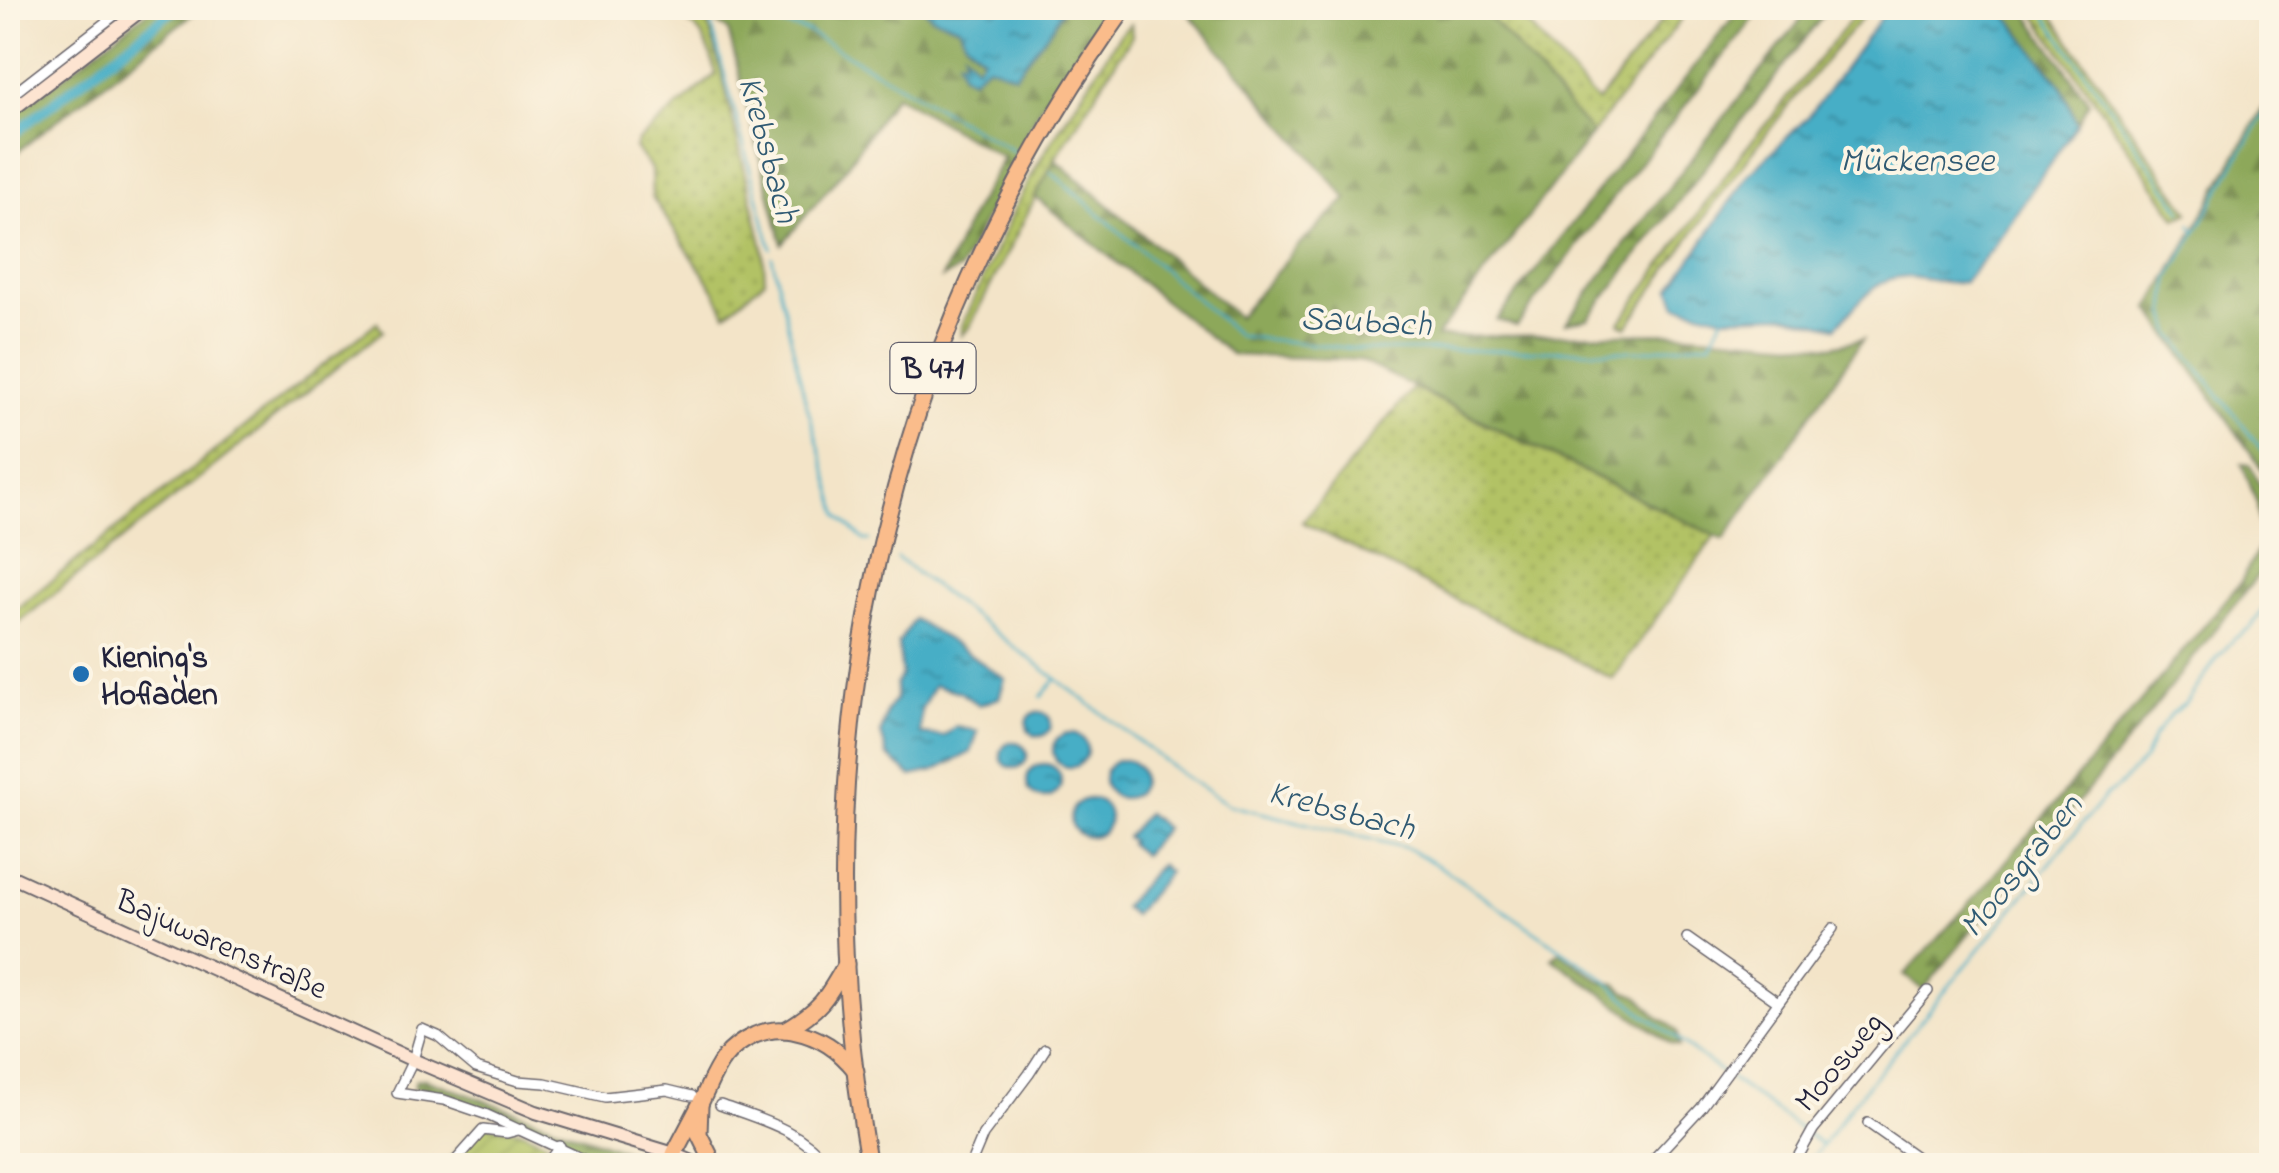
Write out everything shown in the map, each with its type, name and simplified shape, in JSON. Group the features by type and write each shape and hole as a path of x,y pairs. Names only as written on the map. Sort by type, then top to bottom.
{"highway":[{"name":"B 471","path":"869,1166 846,964 843,847 854,688 872,582 908,439 954,312 1002,208 1050,122 1124,8"},
{"path":"785,1030 819,1007 846,964"},
{"path":"674,1154 696,1099 716,1068 736,1044 766,1030 806,1034 832,1046 856,1071"},
{"path":"696,1099 699,1134 715,1166"}],"main road":[{"path":"8,113 144,8"},
{"name":"Bajuwarenstraße","path":"8,875 536,1112 702,1166"}],"street":[{"path":"8,98 124,8"},
{"path":"1648,1166 1701,1108 1833,928"},
{"path":"1687,938 1778,1002"},
{"name":"Moosweg","path":"1793,1166 1809,1136 1928,992"},
{"path":"598,1166 522,1129 444,1100 397,1093 414,1060 422,1029 438,1036 476,1068 518,1081 605,1097 667,1090 696,1099"},
{"path":"970,1166 983,1135 1045,1050"},
{"path":"720,1105 799,1137 829,1166"},
{"path":"1868,1123 1929,1166"},
{"path":"451,1166 483,1130 507,1133 522,1129"},
{"path":"545,1166 560,1146"}],"green space":[{"path":"152,8 200,8 8,159 8,119"},
{"path":"666,8 690,8 706,17 763,248 765,280 726,314 652,197 651,169 635,148 638,141 716,74 700,34"},
{"path":"690,8 923,8 932,17 960,27 965,41 983,58 976,67 965,60 962,74 987,65 1053,26 1063,8 1107,8 1039,109 960,269 942,278 1003,158 895,95 844,170 782,244 728,30"},
{"path":"1184,8 1482,8 1592,134 1436,337 1677,333 1832,346 1863,339 1724,540 1359,360 1232,355 1035,197 1055,159 1238,317 1297,247 1347,199"},
{"path":"1482,8 1514,8 1597,102 1672,8 1690,8 1592,134"},
{"path":"1740,8 1762,8 1517,326 1497,320"},
{"path":"1810,8 1829,8 1588,319 1566,323 1641,223"},
{"path":"1860,8 1871,8 1775,123 1627,327 1620,323 1738,158"},
{"path":"2001,8 2023,8 2089,102 2077,124 2061,85"},
{"path":"2030,8 2047,8 2189,212 2177,218"},
{"path":"1131,24 1132,36 1055,159 962,335 962,326 1014,209 1044,153 1120,34"},
{"path":"2271,93 2271,482 2150,309"},
{"path":"377,322 383,331 8,631 8,615"},
{"path":"1413,388 1715,536 1613,679 1302,522"},
{"path":"2242,464 2250,465 2270,513 2272,536 2266,565 2125,745 1923,990 1904,975 1988,883 2241,582 2261,543 2257,503"},
{"path":"1560,952 1602,982 1616,984 1638,996 1677,1032 1679,1046 1552,958"},
{"path":"425,1079 663,1165 611,1165 533,1127 414,1088 416,1080"},
{"path":"481,1124 525,1132 592,1166 444,1166"}],"water":[{"path":"923,8 1063,8 1015,75 987,65 972,79 962,74 958,60 965,60 964,52 976,66 983,57 965,41 960,27 932,17"},
{"name":"Mückensee","path":"1888,8 2001,8 2061,85 2077,124 1992,249 1964,282 1907,277 1876,286 1836,327 1785,315 1723,317 1677,305 1671,289 1748,175 1809,116"},
{"path":"914,619 1005,679 999,698 979,705 960,692 934,685 921,710 920,734 944,736 956,726 978,731 971,752 934,771 911,776 887,755 881,733 902,675 898,644"},
{"path":"1039,712 1051,724 1039,736 1027,724"},
{"path":"1070,733 1082,738 1087,750 1082,762 1070,767 1058,762 1053,750 1058,738"},
{"path":"1014,742 1023,746 1027,755 1023,764 1014,768 1005,764 1001,755 1005,746"},
{"path":"1123,760 1137,765 1142,779 1137,793 1123,798 1109,793 1104,779 1109,765"},
{"path":"1044,764 1056,769 1061,781 1056,793 1044,798 1032,793 1027,781 1032,769"},
{"path":"1090,799 1103,805 1109,818 1103,831 1090,837 1077,831 1071,818 1077,805"},
{"path":"1147,813 1165,828 1143,855 1126,837"},
{"path":"1160,864 1169,872 1133,915 1123,907"}],"waterway":[{"path":"8,138 176,8"},
{"name":"Krebsbach","path":"701,8 710,19 771,248"},
{"name":"Saubach","path":"726,8 808,32 1020,155"},
{"path":"2040,8 2182,211"},
{"name":"Moosgraben","path":"2272,99 2169,279 2166,312 2172,334 2272,463"},
{"name":"Saubach","path":"1051,172 1239,336 1365,350 1638,351 1711,342 1723,317"},
{"path":"2190,224 2196,232"},
{"name":"Krebsbach","path":"772,257 804,395 839,516 864,540 869,540"},
{"name":"Krebsbach","path":"897,558 1183,775 1229,805 1407,848 1599,975 1724,1074"},
{"name":"Moosgraben","path":"1807,1166 1854,1102 2106,795 2145,758 2154,736 2172,713 2187,702 2234,639 2252,626 2272,596"},
{"path":"1041,697 1056,679"},
{"name":"Krebsbach","path":"1730,1078 1822,1145"}],"place":[{"name":"Kiening's Hofladen","path":"81,674"}]}
